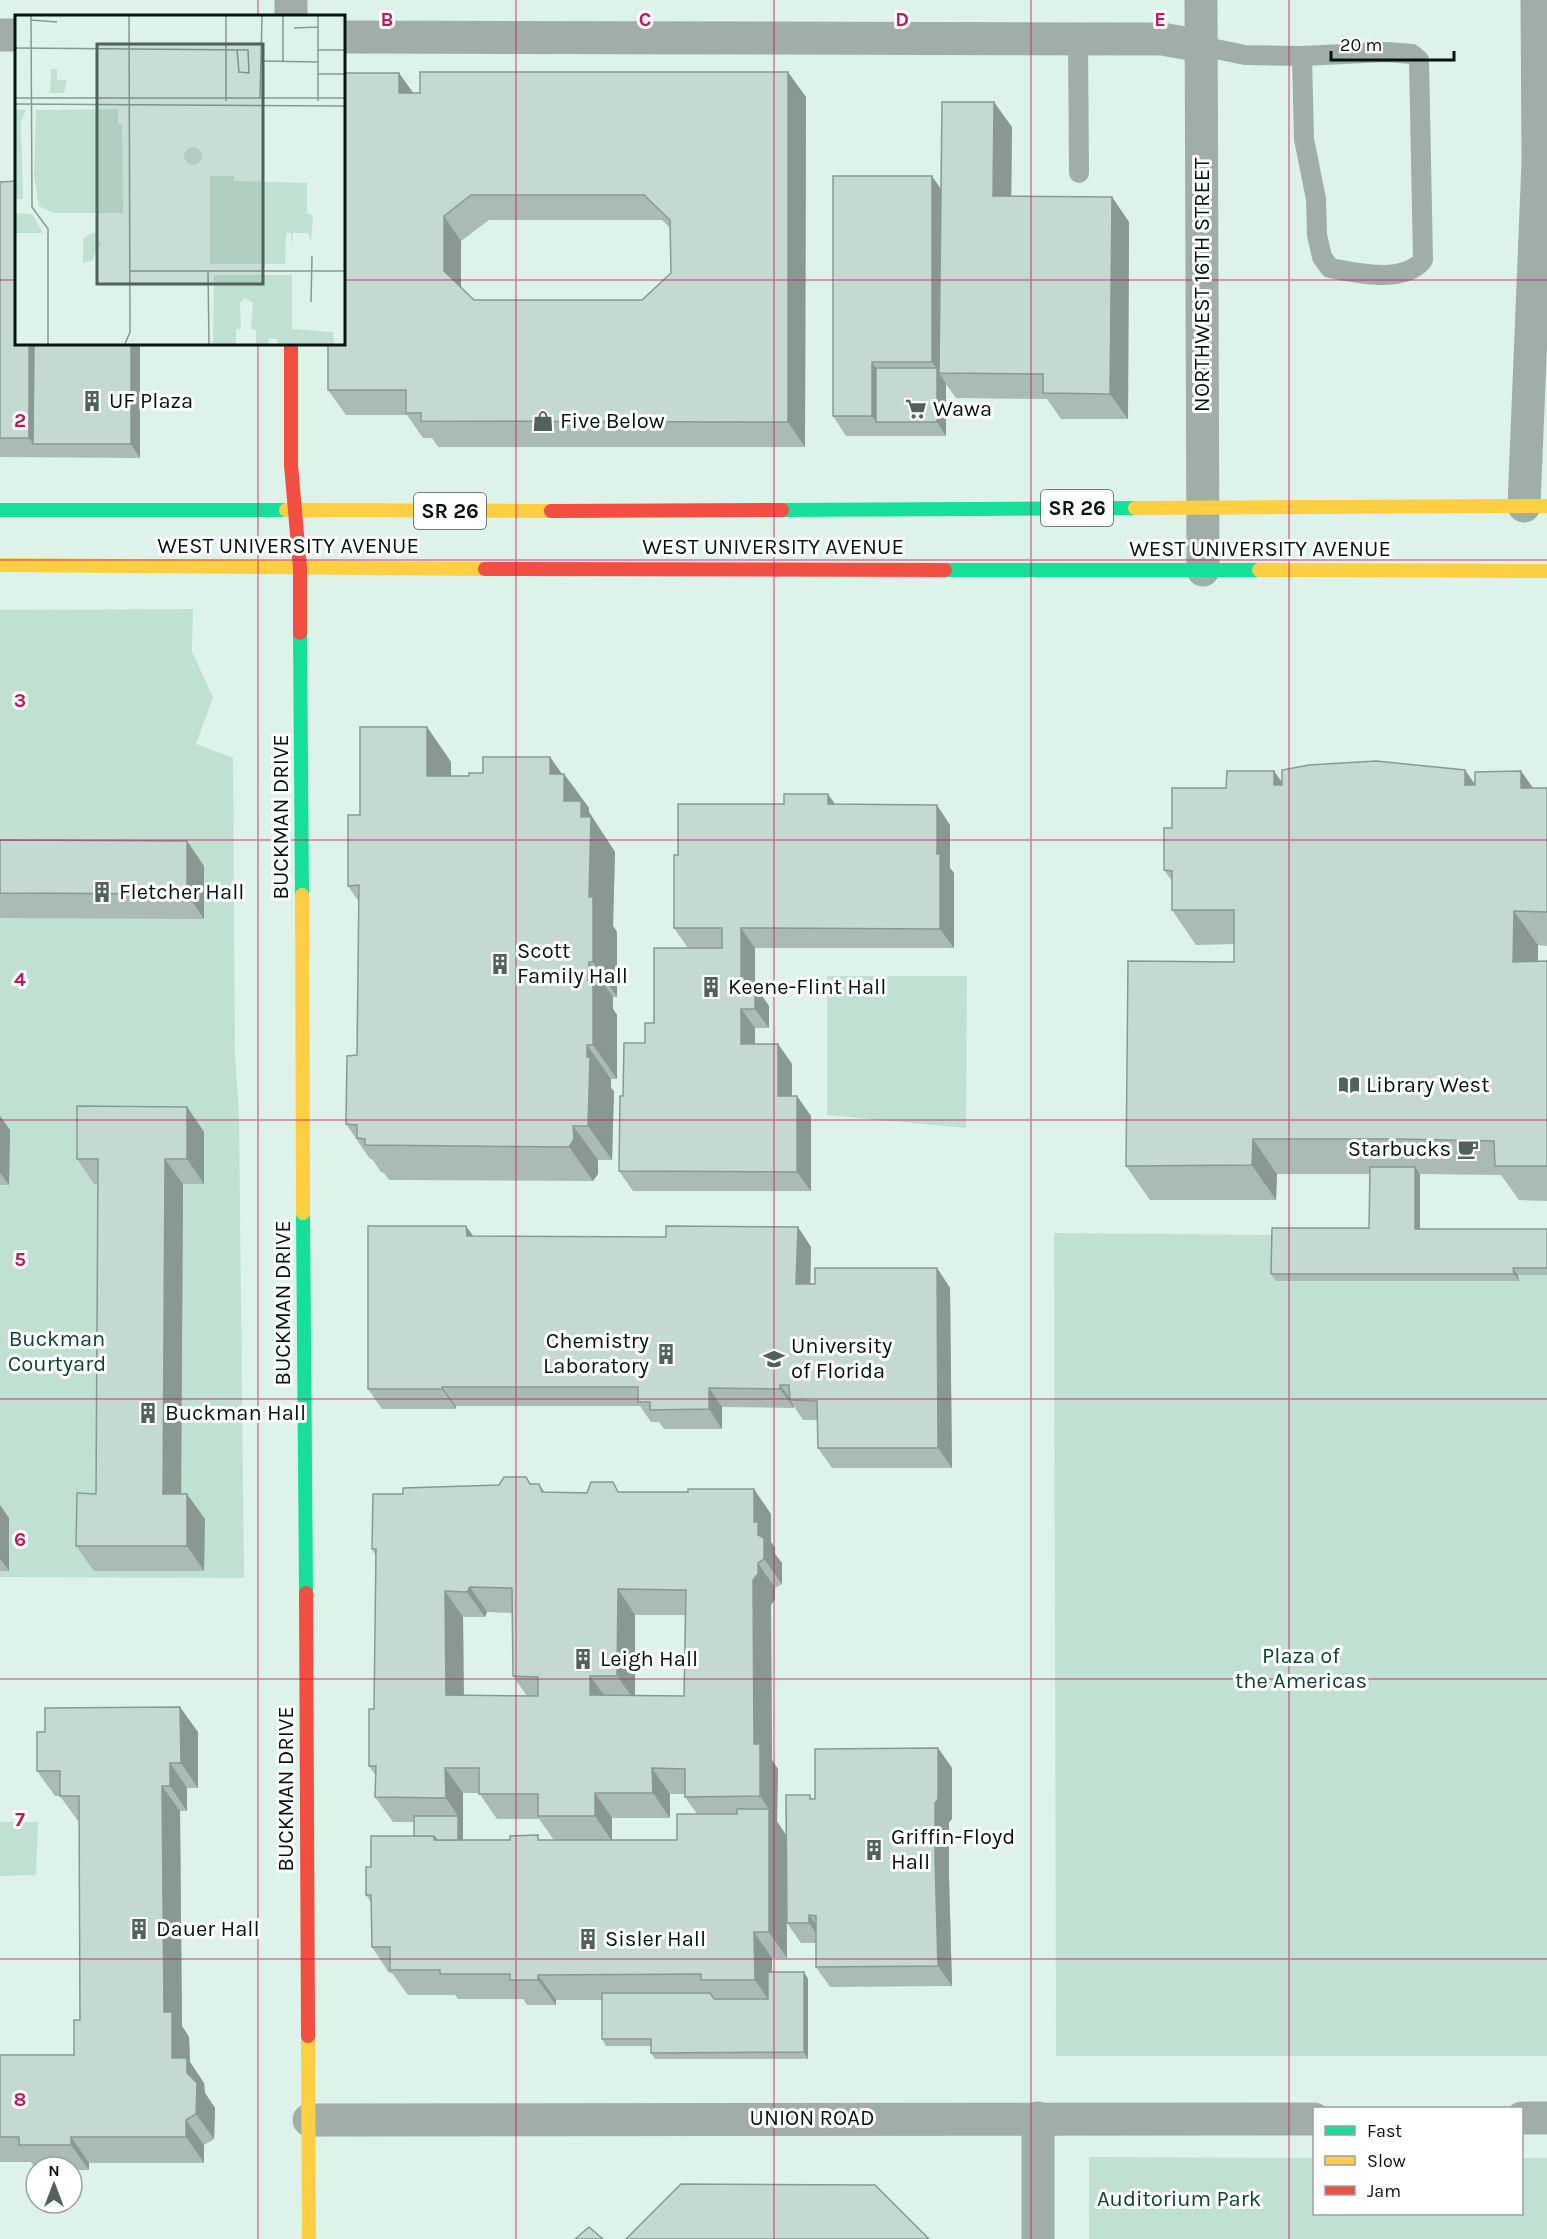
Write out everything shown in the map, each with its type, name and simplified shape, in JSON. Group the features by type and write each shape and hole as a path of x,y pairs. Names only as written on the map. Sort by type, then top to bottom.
{"main road":[{"name":"BUCKMAN DRIVE","path":"291,345 291,465 300,568 309,2239"},
{"name":"WEST UNIVERSITY AVENUE","path":"0,510 1535,506"},
{"name":"WEST UNIVERSITY AVENUE","path":"0,565 300,568 1547,571"}],"street":[{"name":"NORTHWEST 16TH STREET","path":"1201,0 1203,570"},
{"path":"1535,506 1542,162 1537,0"},
{"path":"345,37 1162,39 1201,46"},
{"path":"1038,2118 1038,2239"},
{"path":"1523,2118 1547,2118"},
{"name":"UNION ROAD","path":"309,2120 1313,2119"}],"lane":[{"path":"1078,39 1079,172"},
{"path":"1201,46 1245,55 1302,56 1387,52 1412,54 1419,60 1423,260 1416,269 1399,274 1354,272 1330,267 1322,257 1317,235 1316,198 1304,139 1302,56"}],"green space":[{"name":"Buckman Courtyard","path":"193,609 192,652 213,697 196,744 233,758 235,1055 239,1114 244,1578 0,1577 0,610"},
{"path":"827,976 967,976 966,1128 827,1115"},
{"name":"Plaza of the Americas","path":"1054,1233 1276,1235 1519,1281 1518,1275 1547,1275 1547,2056 1056,2056"},
{"path":"0,1822 38,1822 36,1875 0,1876"},
{"name":"Auditorium Park","path":"1089,2157 1313,2158 1313,2215 1523,2215 1523,2158 1547,2158 1547,2239 1089,2239"}],"building":[{"path":"420,72 788,72 788,422 421,421 421,413 406,413 406,390 328,390 328,345 345,345 345,73 399,73 399,93 420,93","holes":["471,195 644,195 670,220 671,273 642,300 474,300 444,271 444,216"]},
{"path":"942,102 994,102 993,196 1112,197 1110,394 1043,393 1043,374 939,373"},
{"path":"833,176 932,176 932,362 872,362 872,416 833,416"},
{"path":"15,181 15,345 29,345 29,438 0,438 0,182"},
{"name":"UF Plaza","path":"34,345 131,345 131,444 33,444"},
{"name":"Wawa","path":"876,368 937,368 937,422 876,422"},
{"name":"Scott Family Hall","path":"360,727 427,727 427,776 469,776 469,773 483,773 483,757 550,757 550,774 564,774 564,801 581,801 581,817 591,817 589,897 593,897 593,962 589,962 588,981 593,981 593,1045 587,1045 587,1057 590,1057 588,1126 573,1126 574,1139 569,1147 365,1145 365,1139 357,1138 357,1125 346,1124 347,1056 357,1055 359,885 348,886 348,815 360,815"},
{"name":"Library West","path":"1376,761 1465,770 1465,785 1475,785 1475,772 1521,771 1521,788 1547,788 1547,912 1514,911 1513,962 1547,961 1547,1166 1495,1166 1494,1141 1253,1139 1252,1165 1126,1166 1128,961 1234,962 1234,910 1172,910 1172,871 1164,870 1164,828 1172,828 1172,788 1226,788 1227,771 1274,771 1274,785 1282,785 1282,770 1309,765"},
{"name":"Keene-Flint Hall","path":"784,794 828,794 828,804 937,805 937,854 940,854 940,929 741,928 741,986 755,986 755,1009 741,1009 741,1044 778,1044 778,1096 797,1096 797,1172 619,1171 620,1096 623,1096 624,1043 645,1043 645,1023 654,1023 654,948 722,948 722,928 674,928 674,855 678,855 678,804 784,804"},
{"path":"0,840 187,841 187,894 0,893"},
{"name":"Buckman Hall","path":"77,1106 187,1107 187,1159 165,1159 163,1494 187,1494 187,1546 76,1546 77,1493 96,1494 98,1159 77,1159"},
{"path":"1370,1167 1415,1167 1415,1229 1547,1229 1547,1268 1513,1268 1514,1274 1271,1274 1272,1228 1369,1228"},
{"name":"Chemistry Laboratory","path":"368,1226 466,1226 467,1236 666,1237 666,1226 798,1227 796,1284 815,1284 815,1268 937,1268 938,1448 818,1448 817,1401 790,1400 789,1385 780,1385 780,1389 709,1388 709,1409 650,1410 650,1402 638,1402 638,1387 368,1389"},
{"name":"Leigh Hall","path":"504,1477 526,1477 530,1484 539,1484 542,1492 587,1493 591,1482 613,1482 618,1492 754,1489 754,1522 758,1522 758,1535 764,1538 764,1559 758,1563 758,1574 753,1580 754,1744 760,1744 760,1796 685,1797 685,1769 652,1768 653,1793 595,1793 595,1816 538,1816 538,1794 479,1794 479,1768 445,1768 446,1798 375,1797 376,1766 369,1766 369,1709 374,1709 376,1549 372,1549 373,1494 403,1494 403,1488 499,1485","holes":["470,1587 512,1588 513,1676 538,1677 538,1696 446,1695 445,1591 467,1592","618,1589 686,1590 684,1696 590,1695 590,1676 617,1676"]},
{"name":"Dauer Hall","path":"180,1707 181,1763 170,1763 170,1786 162,1786 164,2012 172,2012 172,2058 187,2058 187,2073 197,2083 196,2114 186,2120 186,2137 71,2137 71,2145 19,2145 19,2137 0,2137 0,2055 74,2055 74,2020 80,2020 79,1796 60,1796 60,1771 37,1771 37,1732 45,1732 45,1708"},
{"name":"Griffin-Floyd Hall","path":"938,1748 935,1858 938,1966 816,1967 816,1916 809,1915 809,1923 787,1923 786,1795 810,1795 810,1799 815,1799 815,1749"},
{"name":"Sisler Hall","path":"737,1809 769,1809 769,1932 754,1932 755,1980 701,1980 701,1974 538,1975 538,1980 510,1980 510,1974 440,1974 440,1970 390,1970 390,1947 372,1947 371,1895 366,1895 366,1867 371,1867 371,1836 434,1836 434,1840 510,1840 510,1836 538,1835 538,1840 677,1840 677,1814 737,1814"},
{"path":"414,1816 458,1816 458,1840 437,1840 434,1836 414,1836"},
{"path":"768,1972 804,1972 804,2052 651,2053 651,2039 602,2039 602,1993 710,1993 714,1999 768,1999"},
{"path":"681,2184 875,2185 929,2239 626,2239"},
{"path":"589,2227 603,2239 575,2239"}],"traffic: fast":[{"path":"782,510 1135,508"},
{"path":"0,510 286,510"},
{"path":"945,570 1259,570"},
{"path":"300,633 302,895"},
{"path":"303,1213 306,1593"}],"traffic: slow":[{"path":"1135,508 1547,506"},
{"path":"286,510 551,511"},
{"path":"0,565 485,569"},
{"path":"1259,570 1547,571"},
{"path":"302,895 303,1213"},
{"path":"308,2036 309,2239"}],"traffic: jam":[{"path":"291,345 291,465 300,568 300,633"},
{"path":"551,511 782,510"},
{"path":"485,569 945,570"},
{"path":"306,1593 308,2036"}],"place":[{"name":"UF Plaza","path":"92,401"},
{"name":"Wawa","path":"916,409"},
{"name":"Five Below","path":"543,421"},
{"name":"Fletcher Hall","path":"102,892"},
{"name":"Scott Family Hall","path":"500,964"},
{"name":"Keene-Flint Hall","path":"711,987"},
{"name":"Library West","path":"1349,1085"},
{"name":"Starbucks","path":"1468,1149"},
{"name":"Chemistry Laboratory","path":"666,1354"},
{"name":"University of Florida","path":"774,1359"},
{"name":"Buckman Hall","path":"148,1413"},
{"name":"Leigh Hall","path":"583,1659"},
{"name":"Griffin-Floyd Hall","path":"874,1850"},
{"name":"Dauer Hall","path":"139,1929"},
{"name":"Sisler Hall","path":"588,1939"}]}
